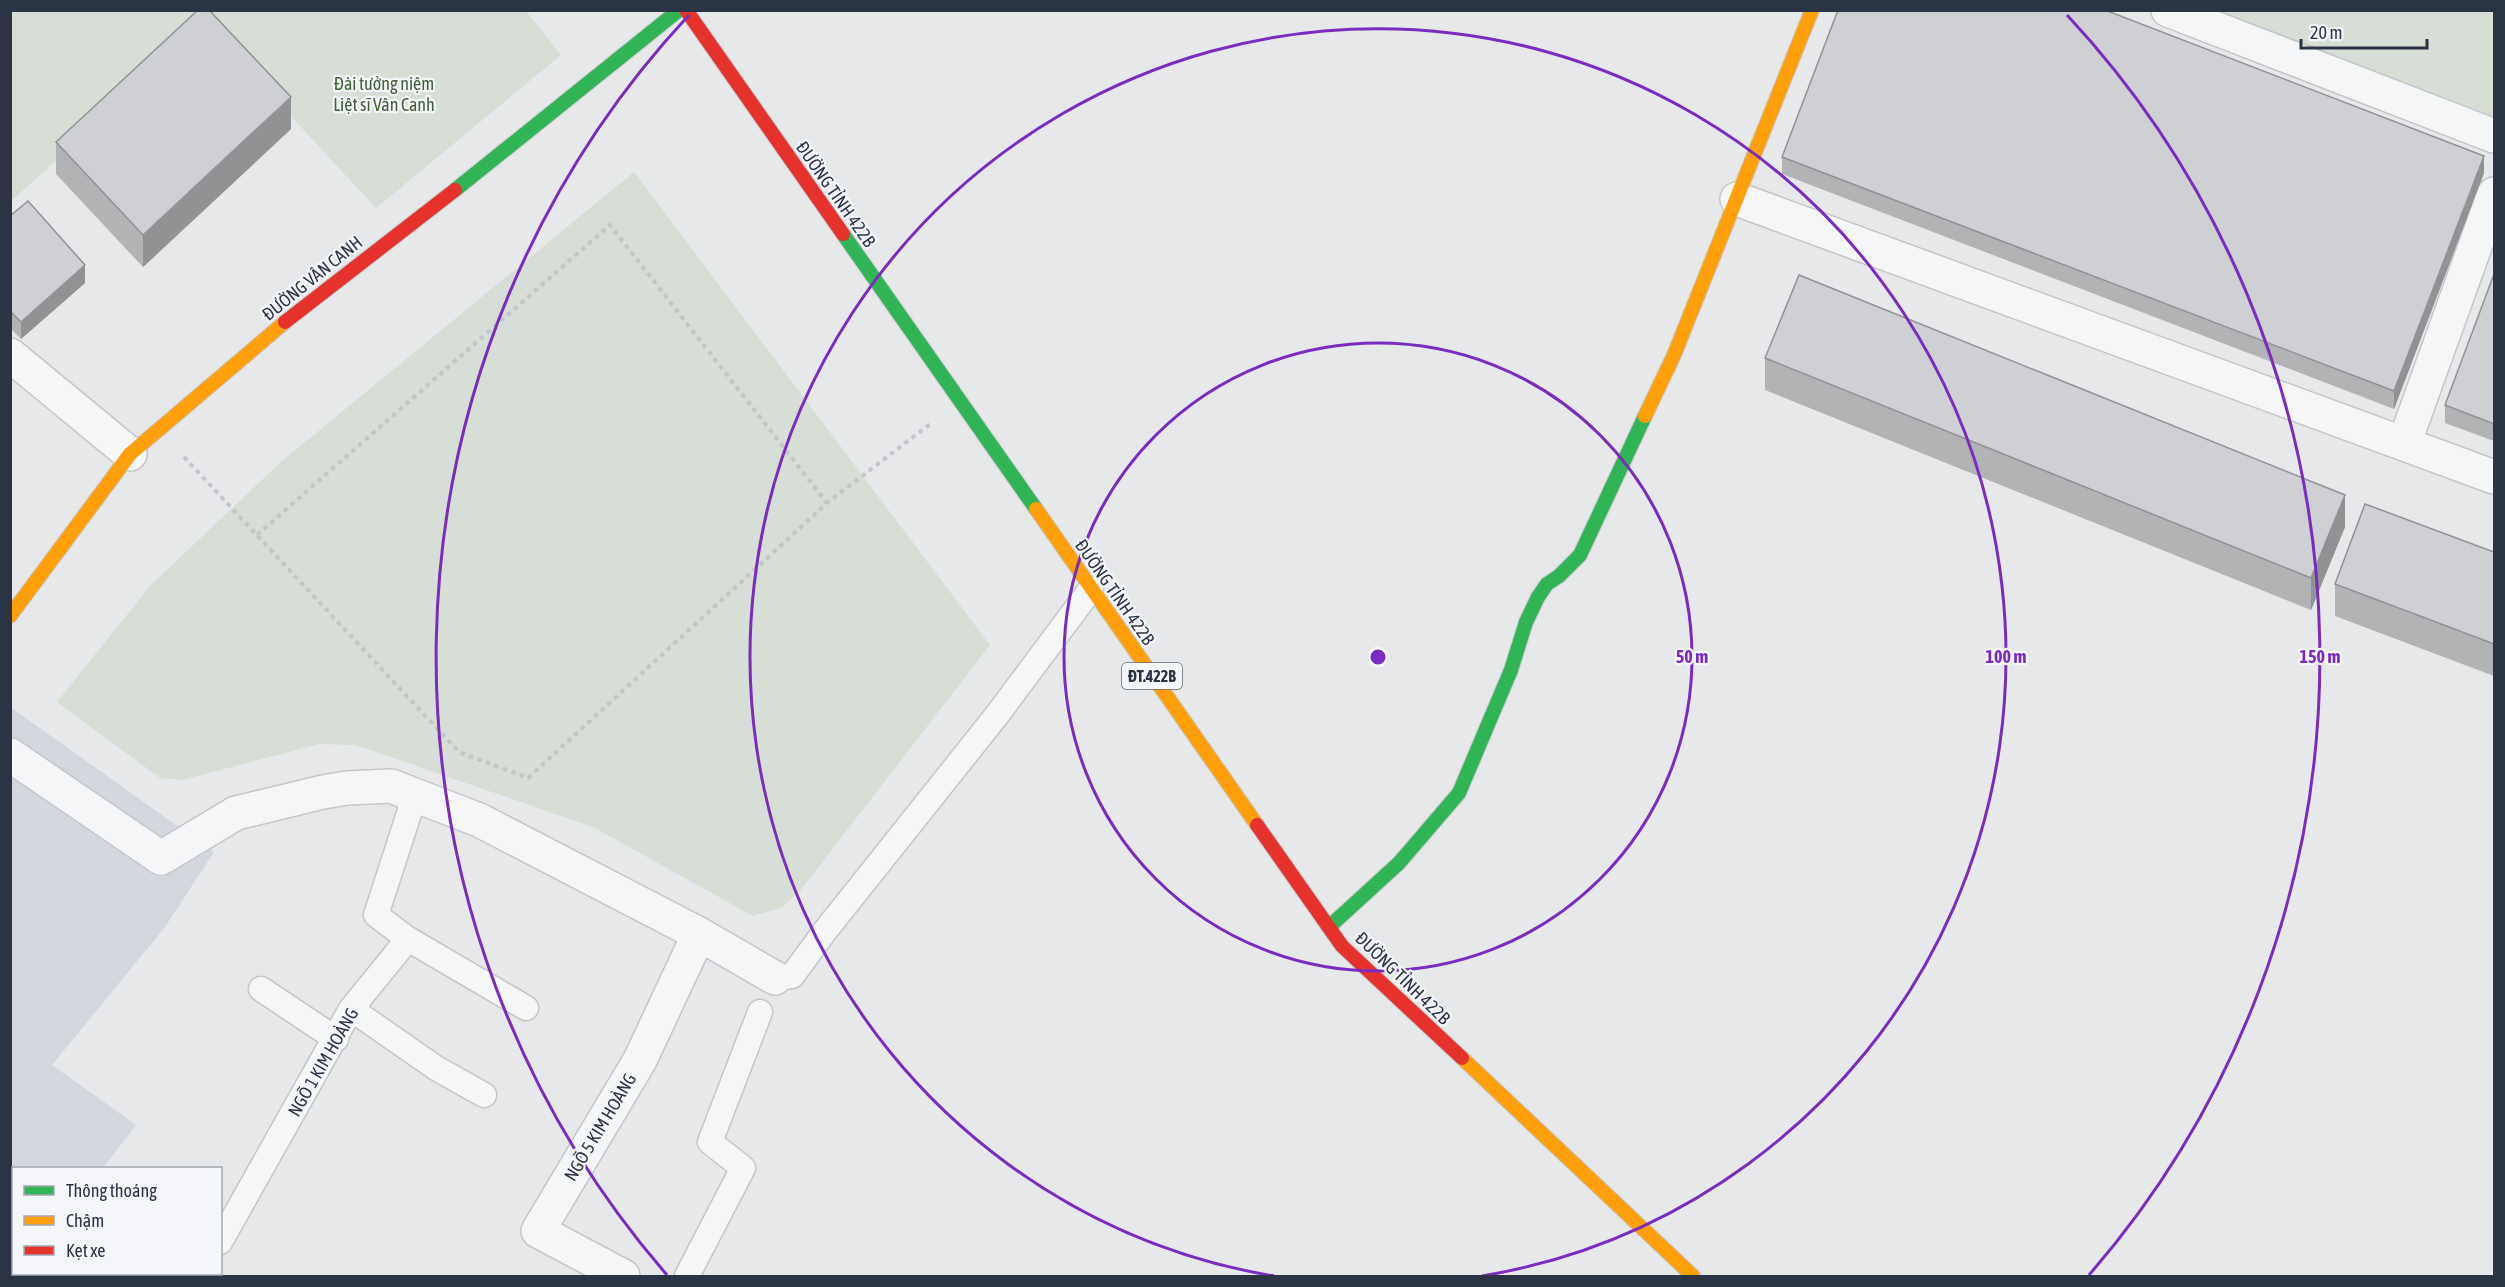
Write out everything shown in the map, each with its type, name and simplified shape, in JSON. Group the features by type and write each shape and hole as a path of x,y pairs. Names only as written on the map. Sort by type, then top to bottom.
{"street":[{"name":"ĐƯỜNG VÂN CANH","path":"10,616 130,454 300,309 473,176 679,10"},
{"name":"ĐƯỜNG TỈNH 422B","path":"686,10 1342,946 1694,1276"},
{"path":"1329,927 1399,863 1459,793 1511,670 1526,622 1547,584 1559,576 1580,555 1674,355 1812,10"},
{"path":"2184,13 2494,136"},
{"path":"2404,444 2494,194"},
{"path":"1737,199 2494,477"},
{"path":"10,355 130,454"},
{"path":"10,754 160,858 236,813 347,788 391,786 479,820 699,934 775,978"},
{"name":"NGÕ 5 KIM HOÀNG","path":"623,1276 538,1231 640,1060 699,934"}],"lane":[{"path":"775,978 792,976 825,931 963,759 1091,589"},
{"path":"415,795 376,915 408,939 526,1008"},
{"name":"NGÕ 1 KIM HOÀNG","path":"222,1238 351,1009 408,939"},
{"path":"261,989 336,1039"},
{"path":"351,1009 436,1068 484,1095"},
{"path":"687,1276 743,1168 710,1142 760,1012"}],"path":[{"path":"257,535 610,225 827,503"},
{"path":"159,430 459,752 528,778 827,503 959,402"}],"shaded area":[{"path":"10,707 214,852 165,927 52,1065 136,1125 104,1167 12,1167 12,1275 20,1275 10,1276"}],"green space":[{"path":"2194,10 2494,11 2494,136"},
{"name":"Đài tưởng niệm Liệt sĩ Vân Canh","path":"11,11 526,11 561,55 376,208 207,26 11,201"},
{"path":"634,172 990,645 800,891 782,907 753,916 593,827 356,745 319,744 182,780 160,778 57,702 150,586 282,461"}],"building":[{"path":"198,10 209,10 291,97 143,235 56,142"},
{"path":"1838,10 2105,10 2484,156 2394,391 1782,157"},
{"path":"28,201 85,265 21,322 10,311 10,216"},
{"path":"2494,274 2494,424 2445,405"},
{"path":"1799,275 2345,495 2311,578 1765,358"},
{"path":"2365,504 2494,552 2494,644 2335,584"}],"traffic: fast":[{"path":"455,190 679,10"},
{"path":"843,234 1036,509"},
{"path":"1329,927 1399,863 1459,793 1511,670 1526,622 1538,597 1547,584 1559,576 1580,555 1645,416"}],"traffic: slow":[{"path":"1645,416 1674,355 1812,10"},
{"path":"10,616 130,454 285,322"},
{"path":"1036,509 1257,825"},
{"path":"1462,1058 1693,1276"}],"traffic: jam":[{"path":"686,10 843,234"},
{"path":"285,322 455,190"},
{"path":"1257,825 1342,946 1462,1058"}]}
